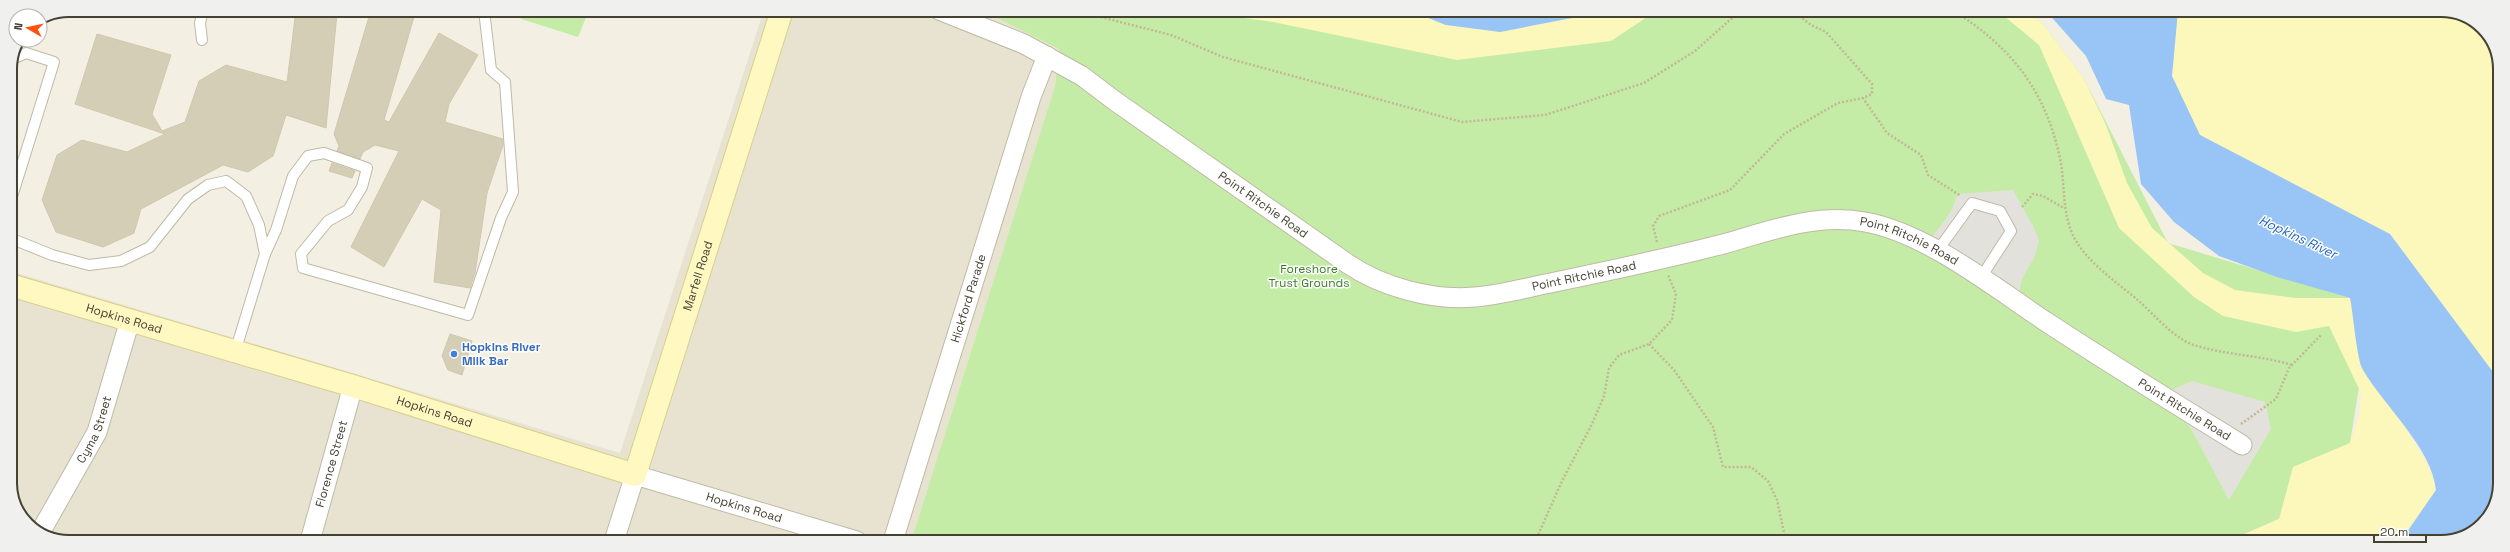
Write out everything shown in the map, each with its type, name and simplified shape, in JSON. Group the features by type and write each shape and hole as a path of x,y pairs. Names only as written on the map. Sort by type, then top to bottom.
{"street":[{"name":"Marfell Road","path":"616,535 780,17"},
{"name":"Point Ritchie Road","path":"957,17 1024,44 1082,76 1115,101 1348,264 1391,285 1430,294 1473,298 1662,260 1811,220 1839,219 1865,222 1892,228 1938,250 2132,378 2242,445"},
{"name":"Hickford Parade","path":"895,535 1031,97 1047,56"},
{"name":"Hopkins Road","path":"17,288 353,386 635,475 837,535"},
{"name":"Cyma Street","path":"43,528 97,432 130,320"},
{"name":"Florence Street","path":"312,535 353,386"}],"lane":[{"path":"201,17 200,23 202,40"},
{"path":"235,352 265,254 276,230 293,176 308,156 324,153 367,168 362,187 348,210 328,221 301,254 303,268 468,315 500,218 513,192 505,82 491,70 485,17"},
{"path":"17,181 54,62 26,53 19,56"},
{"path":"17,241 52,255 89,265 121,261 150,247 188,199 208,185 226,181 246,196 259,225 265,254"},
{"path":"1938,250 1972,203 2000,212 2011,231 1980,279"}],"path":[{"path":"1101,17 1171,35 1223,57 1462,122 1545,115 1644,83 1695,51 1733,17"},
{"path":"1538,535 1562,481 1592,424 1604,396 1609,368 1618,355 1649,344 1672,320 1676,294 1662,260 1652,226 1659,216 1730,190 1784,134 1838,103 1862,98 1872,94 1872,84 1826,32 1811,25 1801,17"},
{"path":"1964,17 1982,28 2017,64 2041,100 2060,160 2065,209 2072,234 2084,252 2159,320 2193,345 2270,358 2292,365"},
{"path":"1862,98 1887,133 1921,155 1928,175 1972,203"},
{"path":"2022,207 2033,194 2043,196 2065,209"},
{"path":"2226,435 2276,399 2292,365 2322,334"},
{"path":"1649,344 1674,370 1714,427 1723,467 1751,466 1768,482 1777,500 1785,535"}],"shaded area":[{"path":"762,17 995,17 1059,49 1055,86 913,535 69,535 52,532 35,522 26,512 21,503 17,487 17,273 620,453"},
{"path":"2013,190 2039,240 2035,256 2022,279 2017,303 1927,244 1950,213 1958,194"},
{"path":"2192,381 2265,402 2271,429 2229,500 2190,427 2160,395"}],"green space":[{"path":"521,17 586,17 578,37 521,19"},
{"name":"Foreshore Trust Grounds","path":"995,17 1435,17 1496,32 1577,17 2034,17 2043,24 2084,79 2168,243 2350,298 2362,369 2350,443 2279,519 2242,535 913,535 1055,86 1059,49"}],"sand":[{"path":"1236,17 1426,17 1446,25 1552,21 1581,17 1647,17 1611,41 1457,60 1273,22"},
{"path":"2005,17 2034,17 2043,24 2084,79 2106,125 2127,183 2152,228 2203,273 2235,290 2296,298 2350,298 2405,427 2428,465 2434,481 2436,490 2405,535 2242,535 2279,519 2293,467 2350,443 2359,417 2361,393 2329,326 2296,332 2223,316 2194,297 2119,228 2039,45"},
{"path":"2177,17 2441,17 2458,20 2475,30 2484,40 2489,49 2493,65 2493,372 2390,234 2200,135 2172,76"}],"water":[{"path":"1426,17 1577,17 1500,32 1446,25"},
{"name":"Hopkins River","path":"2051,17 2177,17 2172,76 2200,135 2390,234 2493,372 2492,493 2486,509 2475,522 2467,528 2451,534 2405,535 2436,490 2433,474 2417,443 2363,370 2357,347 2350,298 2277,277 2219,256 2174,222 2141,184 2129,105 2106,99 2086,56"}],"building":[{"path":"295,17 337,17 326,128 286,115 273,156 248,172 223,165 141,209 134,233 103,247 56,232 42,200 57,155 82,140 127,152 165,134 75,104 97,34 171,55 152,114 162,131 185,122 199,81 226,65 287,82"},
{"path":"369,17 414,17 384,120 389,122 439,33 478,55 449,104 445,122 503,139 503,145 487,193 475,273 470,288 434,282 441,210 422,199 384,267 351,247 399,151 375,145 363,152 360,159 337,151 339,146 334,134"},
{"path":"332,163 355,171 352,178 329,171"},
{"path":"450,334 472,341 462,375 448,370 442,356"}],"place":[{"name":"Hopkins River Milk Bar","path":"454,354"}]}
